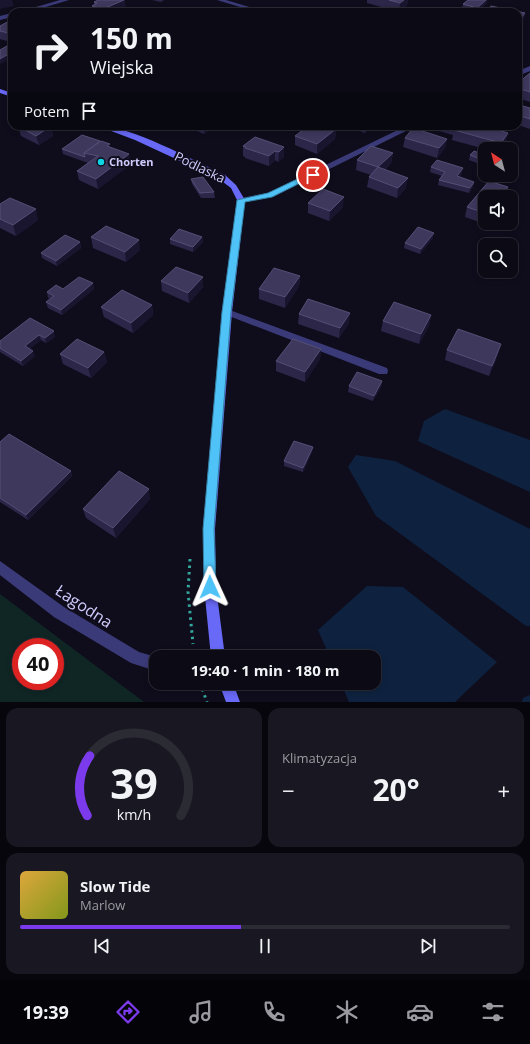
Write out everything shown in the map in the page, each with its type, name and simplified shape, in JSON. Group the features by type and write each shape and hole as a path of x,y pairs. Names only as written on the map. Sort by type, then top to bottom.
{"street":[{"path":"37,8 66,0"},
{"path":"220,0 249,8"},
{"name":"Podlaska","path":"106,130 138,138 222,177 238,192 241,200"},
{"path":"217,650 210,587 209,529 227,312 241,200 270,195 404,130"},
{"path":"227,312 383,371"},
{"name":"Łagodna","path":"0,567 59,612 136,658 149,662"},
{"path":"228,690 232,702"}],"path":[{"path":"191,552 188,592 198,650"},
{"path":"203,690 207,702"}],"green space":[{"path":"0,594 59,638 12,638 12,690 64,690 64,642 144,702 0,702"}],"water":[{"path":"445,409 530,440 530,492 418,441 424,421"},
{"path":"356,455 395,461 530,529 530,626 526,626 376,516 348,467"},
{"path":"367,586 403,587 497,662 455,702 349,702 344,690 381,690 381,650 327,650 318,630"}],"building":[{"path":"98,0 124,0 105,8 92,6 97,3 94,2"},
{"path":"389,0 404,0 400,3"},
{"path":"468,0 486,0 477,8 463,4"},
{"path":"491,6 501,8 489,8"},
{"path":"8,22 8,33 0,31 0,26"},
{"path":"8,46 8,54 0,59 0,50"},
{"path":"530,73 530,92 522,89 522,80"},
{"path":"523,106 530,108 530,119 522,116"},
{"path":"25,130 45,130 36,136"},
{"path":"303,130 335,130 317,144 295,136"},
{"path":"411,130 419,130 447,139 439,148 405,138"},
{"path":"454,130 498,130 508,133 502,142 497,142"},
{"path":"82,135 100,141 84,153 85,157 62,149"},
{"path":"255,137 284,147 279,152 275,151 269,156 243,146"},
{"path":"101,141 110,144 107,146 129,154 96,179 77,171 98,156 84,153"},
{"path":"371,146 393,153 378,167 357,160"},
{"path":"474,151 478,152 478,158 470,155"},
{"path":"437,160 463,168 457,176 474,182 470,188 439,180 445,172 431,167"},
{"path":"378,167 408,178 398,188 369,177"},
{"path":"203,177 214,192 200,193 191,179"},
{"path":"488,182 508,187 506,190 481,190"},
{"path":"323,189 344,197 330,211 308,203"},
{"path":"478,194 478,211 467,207"},
{"path":"10,198 36,209 13,225 0,219 0,204"},
{"path":"106,226 139,240 125,252 91,237"},
{"path":"418,227 434,233 421,249 405,243"},
{"path":"179,229 202,237 193,247 170,239"},
{"path":"65,235 80,242 56,261 41,253"},
{"path":"176,267 203,277 188,293 161,281"},
{"path":"274,268 300,276 285,297 259,289"},
{"path":"79,277 93,283 61,310 46,302 54,296 47,292 56,285 63,289"},
{"path":"122,290 152,305 131,323 101,307"},
{"path":"308,299 350,313 340,328 299,314"},
{"path":"394,302 431,315 421,334 383,321"},
{"path":"30,318 54,331 45,338 39,335 25,346 33,351 21,361 0,348 0,341"},
{"path":"458,329 501,344 492,366 447,350"},
{"path":"77,339 104,352 88,368 60,354"},
{"path":"293,339 321,349 305,372 276,361"},
{"path":"357,372 382,381 374,396 349,386"},
{"path":"9,434 71,471 26,515 0,498 0,442"},
{"path":"294,441 313,447 303,468 284,461"},
{"path":"119,471 149,489 113,528 83,509"}],"place":[{"name":"Chorten","path":"101,162"}],"route":[{"path":"210,587 209,529 227,312 240,221 241,200 270,195 313,175"}]}
